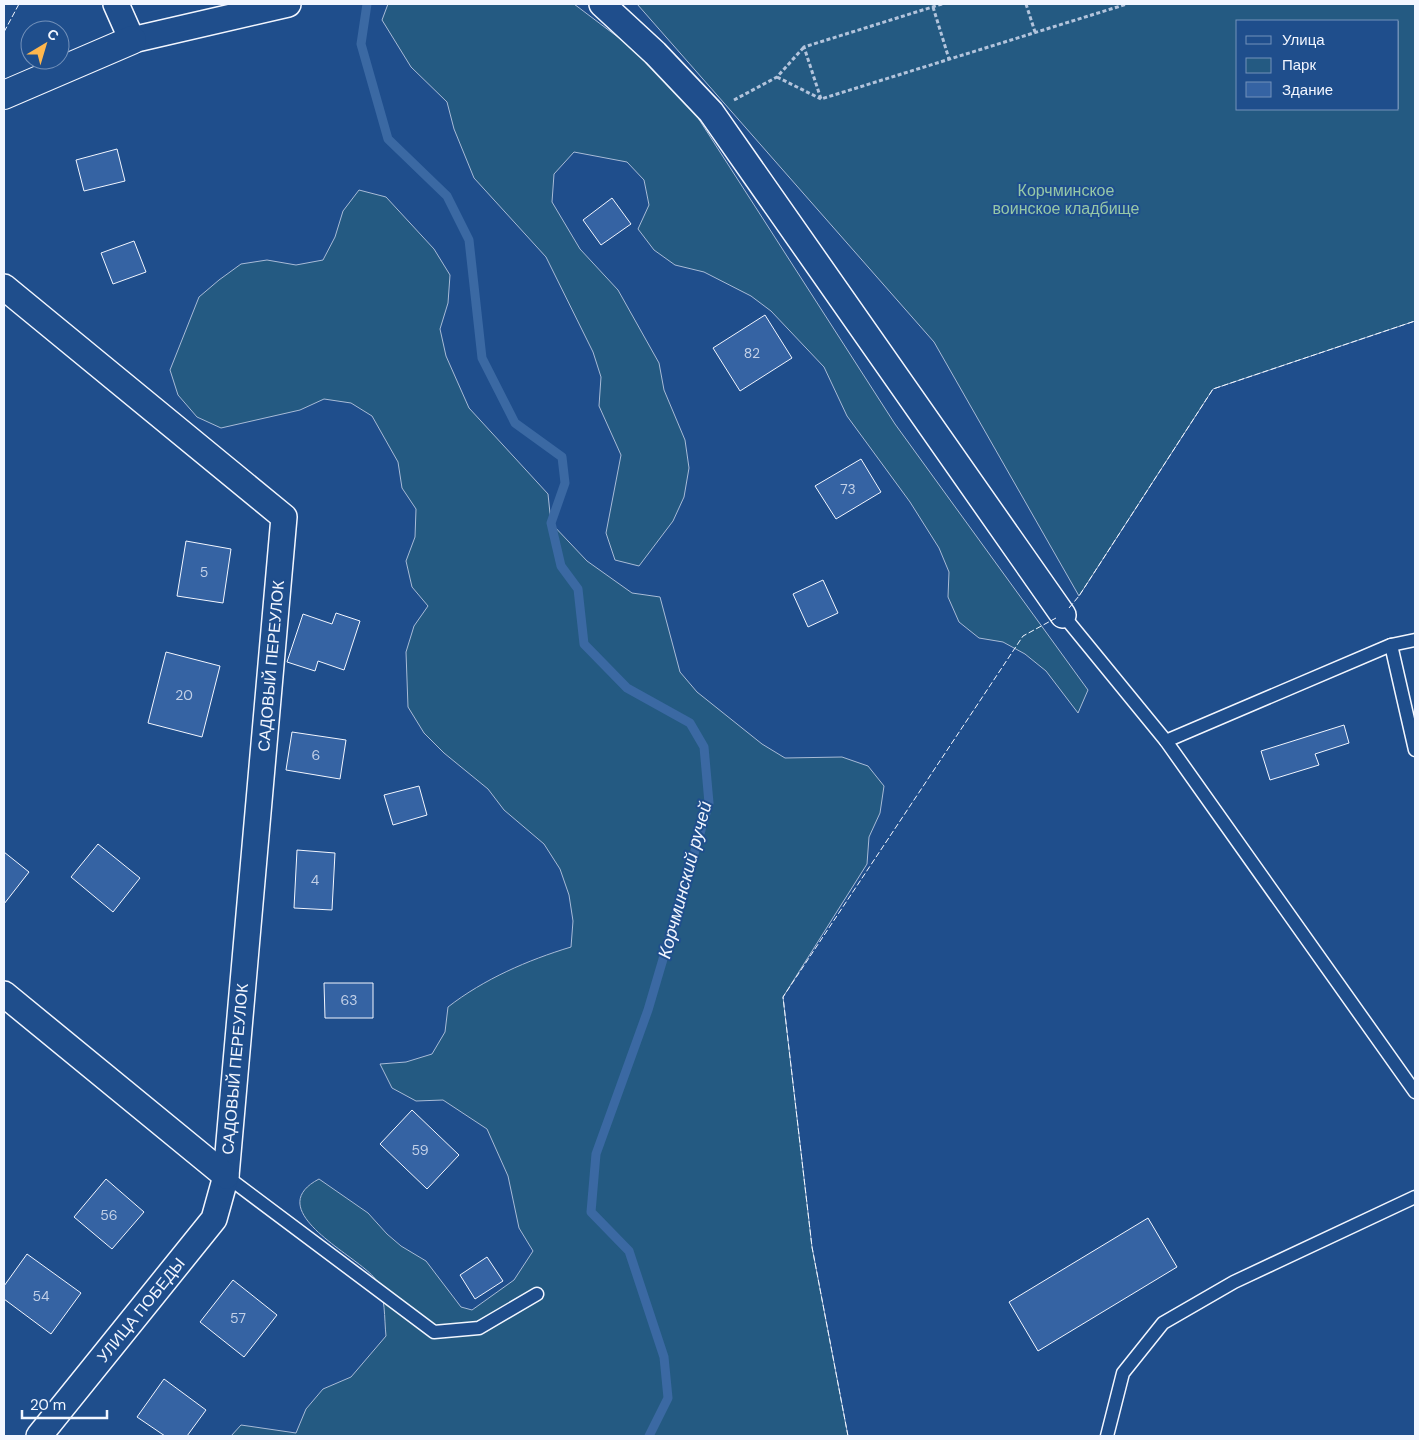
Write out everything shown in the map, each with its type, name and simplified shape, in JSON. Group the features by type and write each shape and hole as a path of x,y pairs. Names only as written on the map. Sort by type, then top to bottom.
{"street":[{"path":"116,4 132,40"},
{"path":"4,95 132,40 288,4"},
{"path":"602,4 655,53 711,112 1063,615"},
{"name":"САДОВЫЙ ПЕРЕУЛОК","path":"4,287 284,516 226,1176"},
{"path":"4,994 226,1176"},
{"name":"УЛИЦА ПОБЕДЫ","path":"39,1436 214,1219 226,1176"}],"lane":[{"path":"1063,615 1166,742 1415,1092"},
{"path":"1166,742 1391,645 1415,640"},
{"path":"1391,645 1415,750"},
{"path":"226,1176 434,1332 479,1328 537,1294"},
{"path":"1107,1436 1123,1373 1162,1323 1234,1282 1415,1197"}],"path":[{"path":"711,112 777,77 804,47 942,4"},
{"path":"1026,4 1035,32"},
{"path":"777,77 821,99 1127,4"},
{"path":"933,7 949,59"},
{"path":"804,47 821,99"}],"green space":[{"path":"388,4 574,4 635,50 693,110 895,424 1088,690 1078,713 1046,671 1025,654 1003,642 979,638 959,622 948,597 949,572 939,548 910,502 847,416 824,367 771,311 751,296 704,272 675,265 654,250 638,229 649,205 644,180 627,162 574,152 554,174 552,202 580,249 618,290 659,363 664,390 685,440 689,468 684,497 673,521 639,566 615,560 606,533 621,455 599,406 601,377 593,352 546,257 474,178 454,129 447,102 411,67 382,20"},
{"name":"Корчминское воинское кладбище","path":"637,4 1415,4 1415,321 1213,389 1079,596 934,342"},
{"path":"359,190 386,197 434,249 450,275 448,303 440,329 446,356 469,408 548,494 551,523 587,561 632,593 660,597 680,672 697,692 762,744 785,758 842,757 868,766 884,786 880,813 869,837 867,864 783,997 812,1247 848,1436 231,1436 241,1425 296,1433 306,1409 323,1389 351,1377 386,1336 382,1293 376,1280 367,1270 319,1233 306,1219 300,1205 303,1192 319,1179 368,1213 401,1246 426,1261 461,1307 472,1310 514,1280 533,1251 519,1228 508,1176 487,1129 443,1100 416,1101 392,1088 380,1064 406,1062 432,1054 445,1032 448,1007 476,988 507,971 571,947 573,921 569,895 560,869 544,844 504,810 488,789 444,753 424,733 408,707 406,652 414,626 428,606 412,587 406,561 415,537 416,509 402,488 398,462 372,416 351,403 324,399 300,410 221,428 197,417 178,395 170,370 199,297 241,264 267,260 296,265 323,260 335,237 343,211"}],"building":[{"path":"117,149 125,181 84,191 76,160"},
{"path":"612,198 631,224 601,245 583,220"},
{"path":"134,241 146,272 113,284 101,253"},
{"path":"765,315 792,358 740,391 713,348"},
{"path":"861,459 881,492 836,519 815,486"},
{"path":"186,541 231,549 223,603 177,596"},
{"path":"823,580 838,613 808,627 793,594"},
{"path":"336,613 360,621 344,670 318,661 315,671 287,662 303,614 332,624"},
{"path":"166,652 220,666 202,737 148,723"},
{"path":"1344,725 1349,743 1315,754 1319,765 1270,780 1261,751"},
{"path":"292,732 346,740 340,779 286,770"},
{"path":"419,786 427,815 393,825 384,795"},
{"path":"98,844 140,878 113,912 71,877"},
{"path":"297,850 335,853 332,910 294,908"},
{"path":"4,852 29,872 4,904"},
{"path":"324,983 373,983 373,1018 325,1018"},
{"path":"412,1110 459,1155 427,1189 380,1144"},
{"path":"106,1179 144,1212 112,1249 74,1217"},
{"path":"1148,1218 1177,1267 1038,1351 1009,1302"},
{"path":"27,1254 81,1293 51,1334 4,1299 4,1286"},
{"path":"487,1257 503,1281 475,1299 460,1275"},
{"path":"233,1280 277,1315 244,1357 200,1322"},
{"path":"164,1379 206,1410 187,1436 165,1436 137,1417"}],"waterway":[{"name":"Корчминский ручей","path":"367,4 361,44 388,139 447,196 469,240 482,358 515,423 562,457 565,483 551,523 561,566 578,589 584,644 627,688 690,723 704,747 709,803 648,1010 596,1154 591,1212 629,1251 664,1357 668,1398 649,1436"}],"fence":[{"path":"4,32 19,4"},
{"path":"1069,608 1079,596 1213,389 1415,321"},
{"path":"848,1436 812,1247 783,997 1023,636 1056,618"}]}
